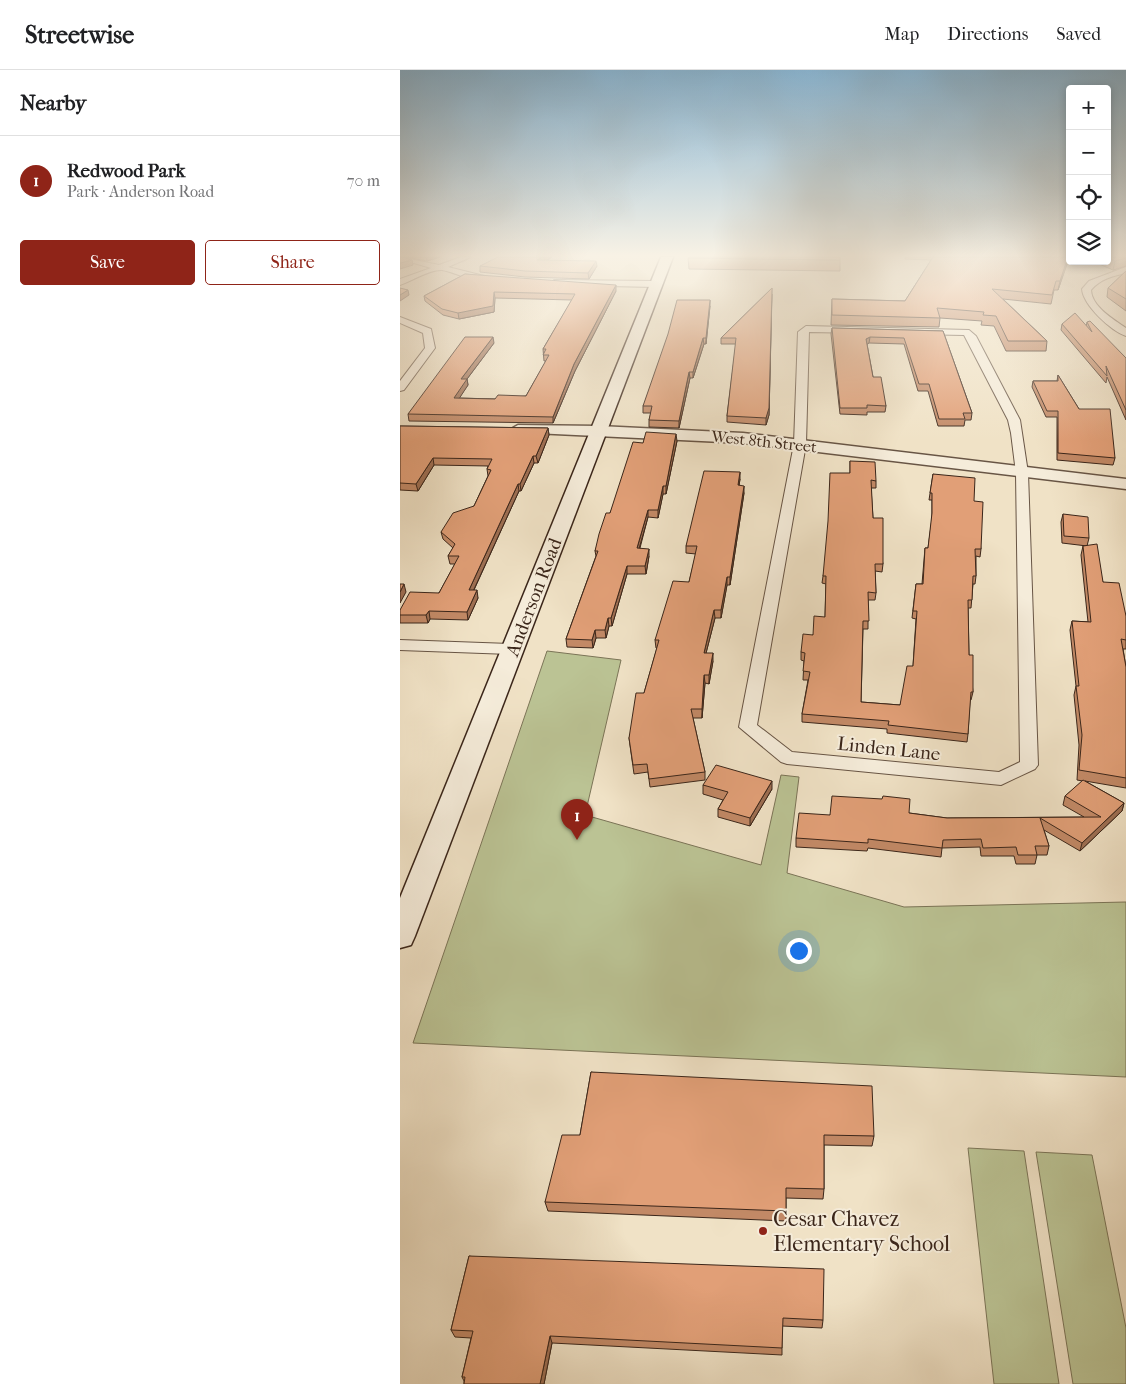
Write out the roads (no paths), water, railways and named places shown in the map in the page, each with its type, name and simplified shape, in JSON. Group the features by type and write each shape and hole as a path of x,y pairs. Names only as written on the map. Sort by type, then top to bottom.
{"main road":[{"name":"Anderson Road","path":"400,936 642,318"}],"street":[{"path":"1107,318 1126,332"},
{"path":"400,320 428,331 430,348 400,388"},
{"path":"800,444 803,332 806,329 966,332 971,336 1014,420 1018,435 1018,460 1022,473"},
{"name":"West 8th Street","path":"499,428 598,430 734,438 800,444 1022,473 1126,484"},
{"name":"Linden Lane","path":"800,444 748,727 787,758 1001,779 1029,765 1022,473"},
{"path":"400,645 513,649"}],"place":[{"name":"Redwood Park","path":"577,840"},
{"name":"Cesar Chavez Elementary School","path":"763,1231"}]}
